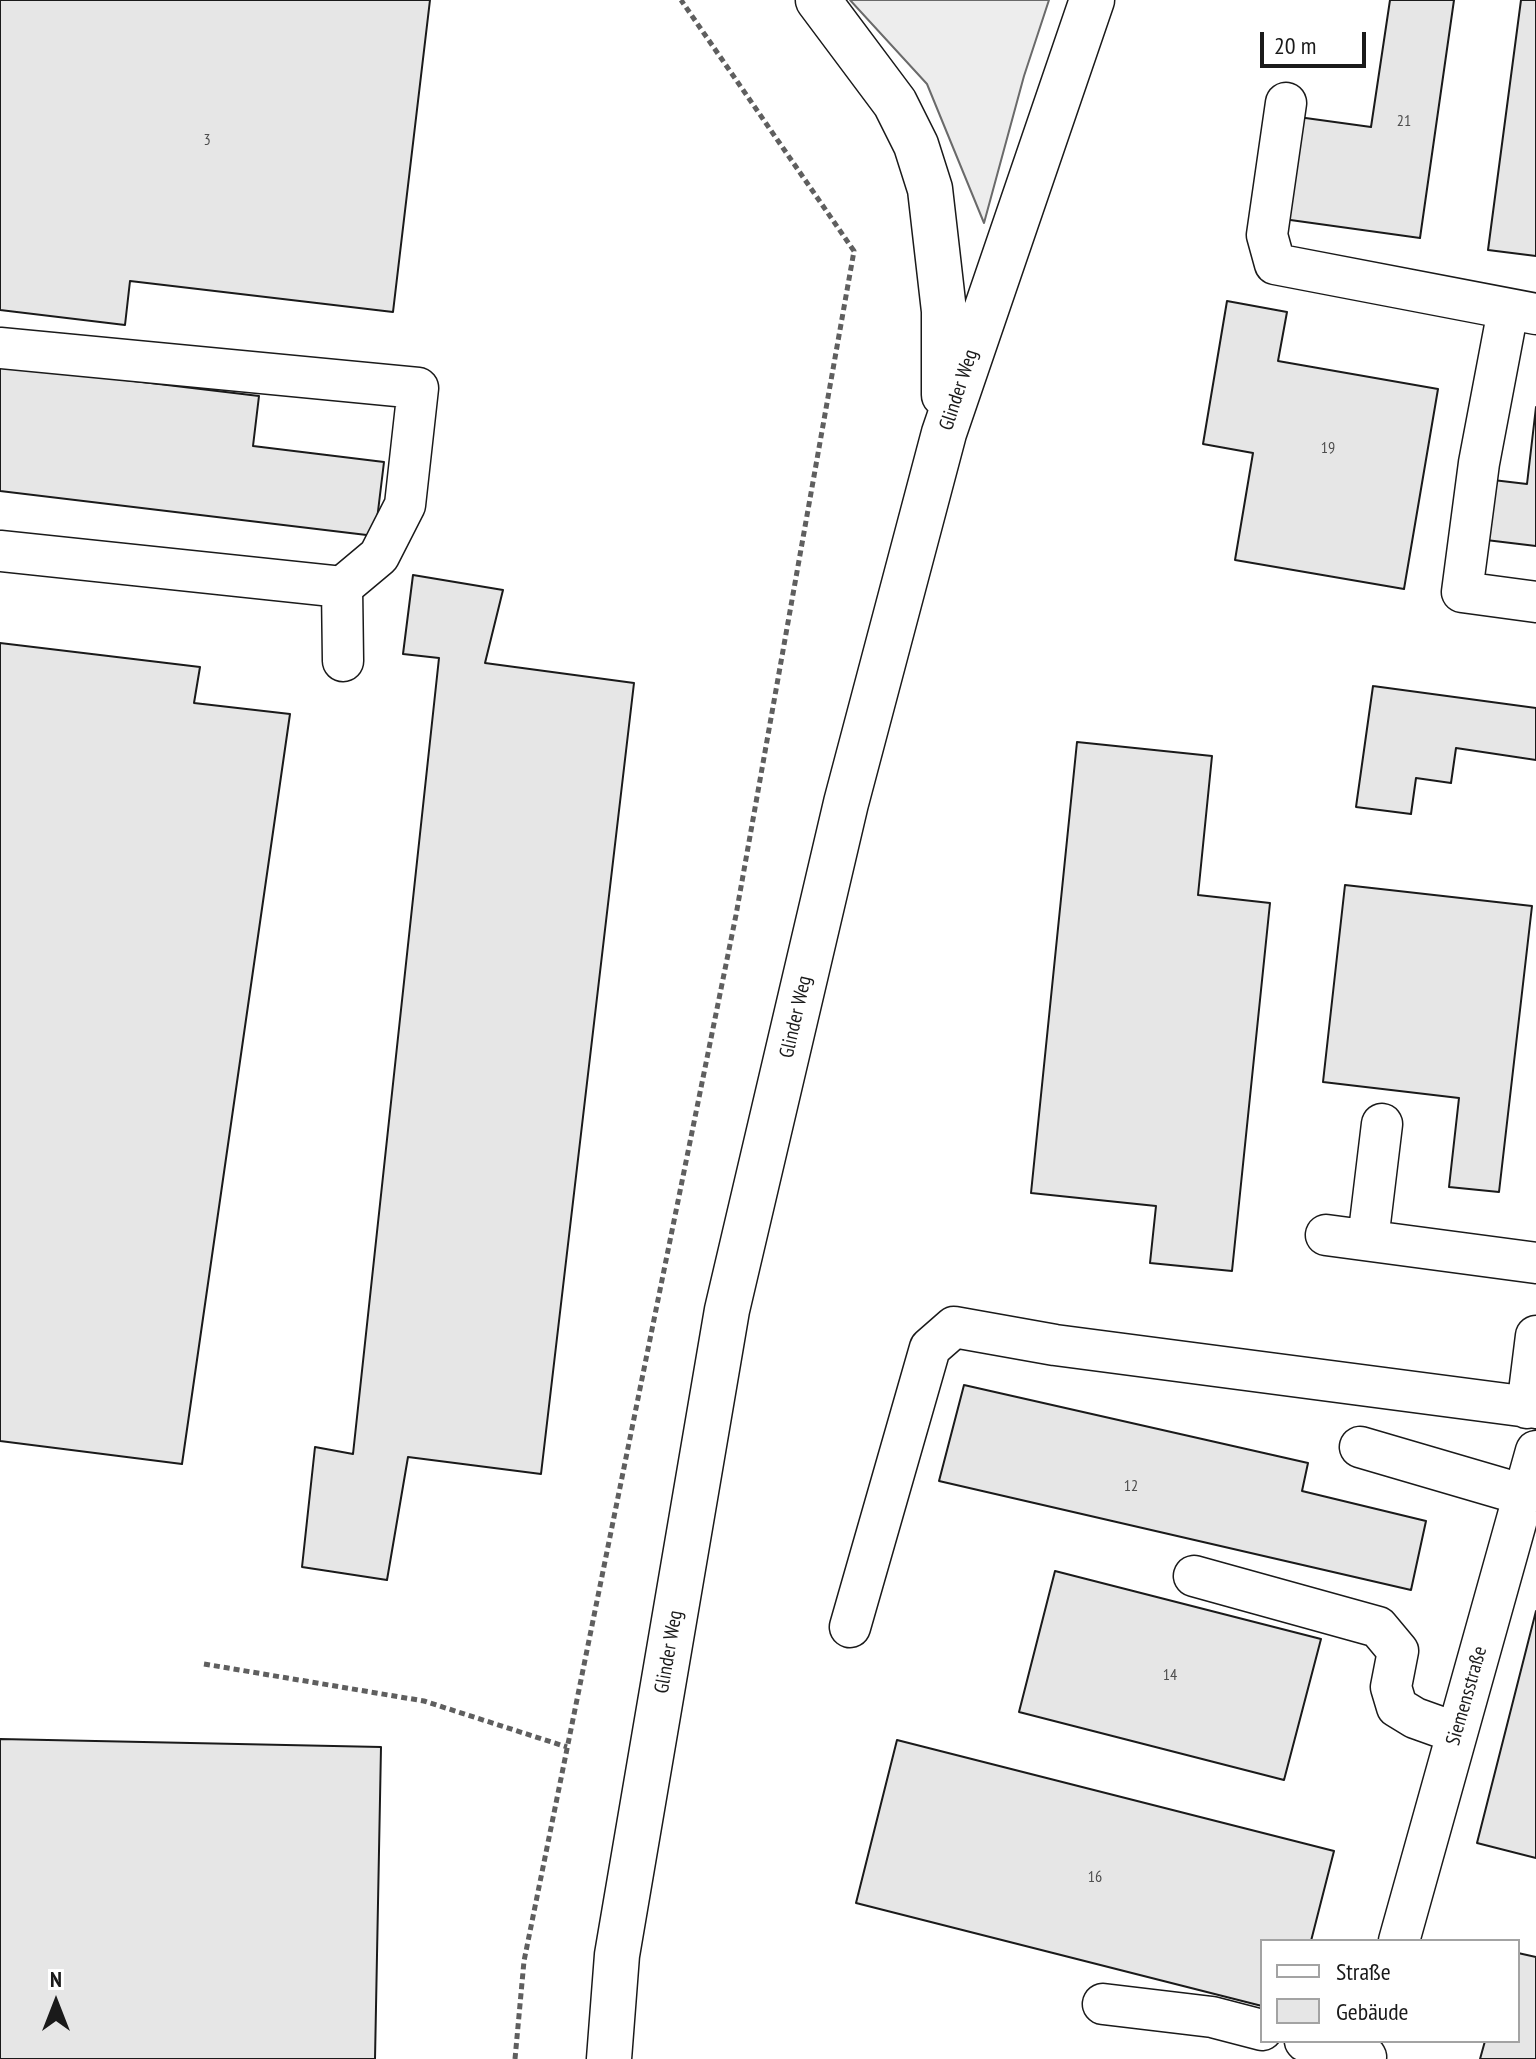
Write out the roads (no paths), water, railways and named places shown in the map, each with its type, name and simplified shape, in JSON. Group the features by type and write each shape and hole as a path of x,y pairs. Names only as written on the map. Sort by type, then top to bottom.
{"main road":[{"path":"818,0 895,103 916,145 930,189 944,311 944,433"},
{"name":"Glinder Weg","path":"609,2059 617,1955 727,1310 846,803 944,433 1092,0"}],"street":[{"path":"1286,103 1267,235 1275,264 1522,312 1479,463 1462,592 1536,602"},
{"path":"0,348 418,388 405,505 379,556 342,587 0,551"},
{"path":"342,587 343,661"},
{"path":"1368,1240 1382,1124"},
{"path":"1326,1235 1536,1263"},
{"path":"850,1627 930,1348 954,1327 1055,1345 1532,1408 1536,1336"},
{"path":"1360,1447 1524,1495"},
{"name":"Siemensstraße","path":"1400,1939 1536,1451"},
{"path":"1194,1576 1378,1627 1398,1651 1391,1687 1397,1707 1415,1718 1457,1733"},
{"path":"1103,2004 1212,2017 1260,2029"},
{"path":"1316,2043 1367,2052"}]}
